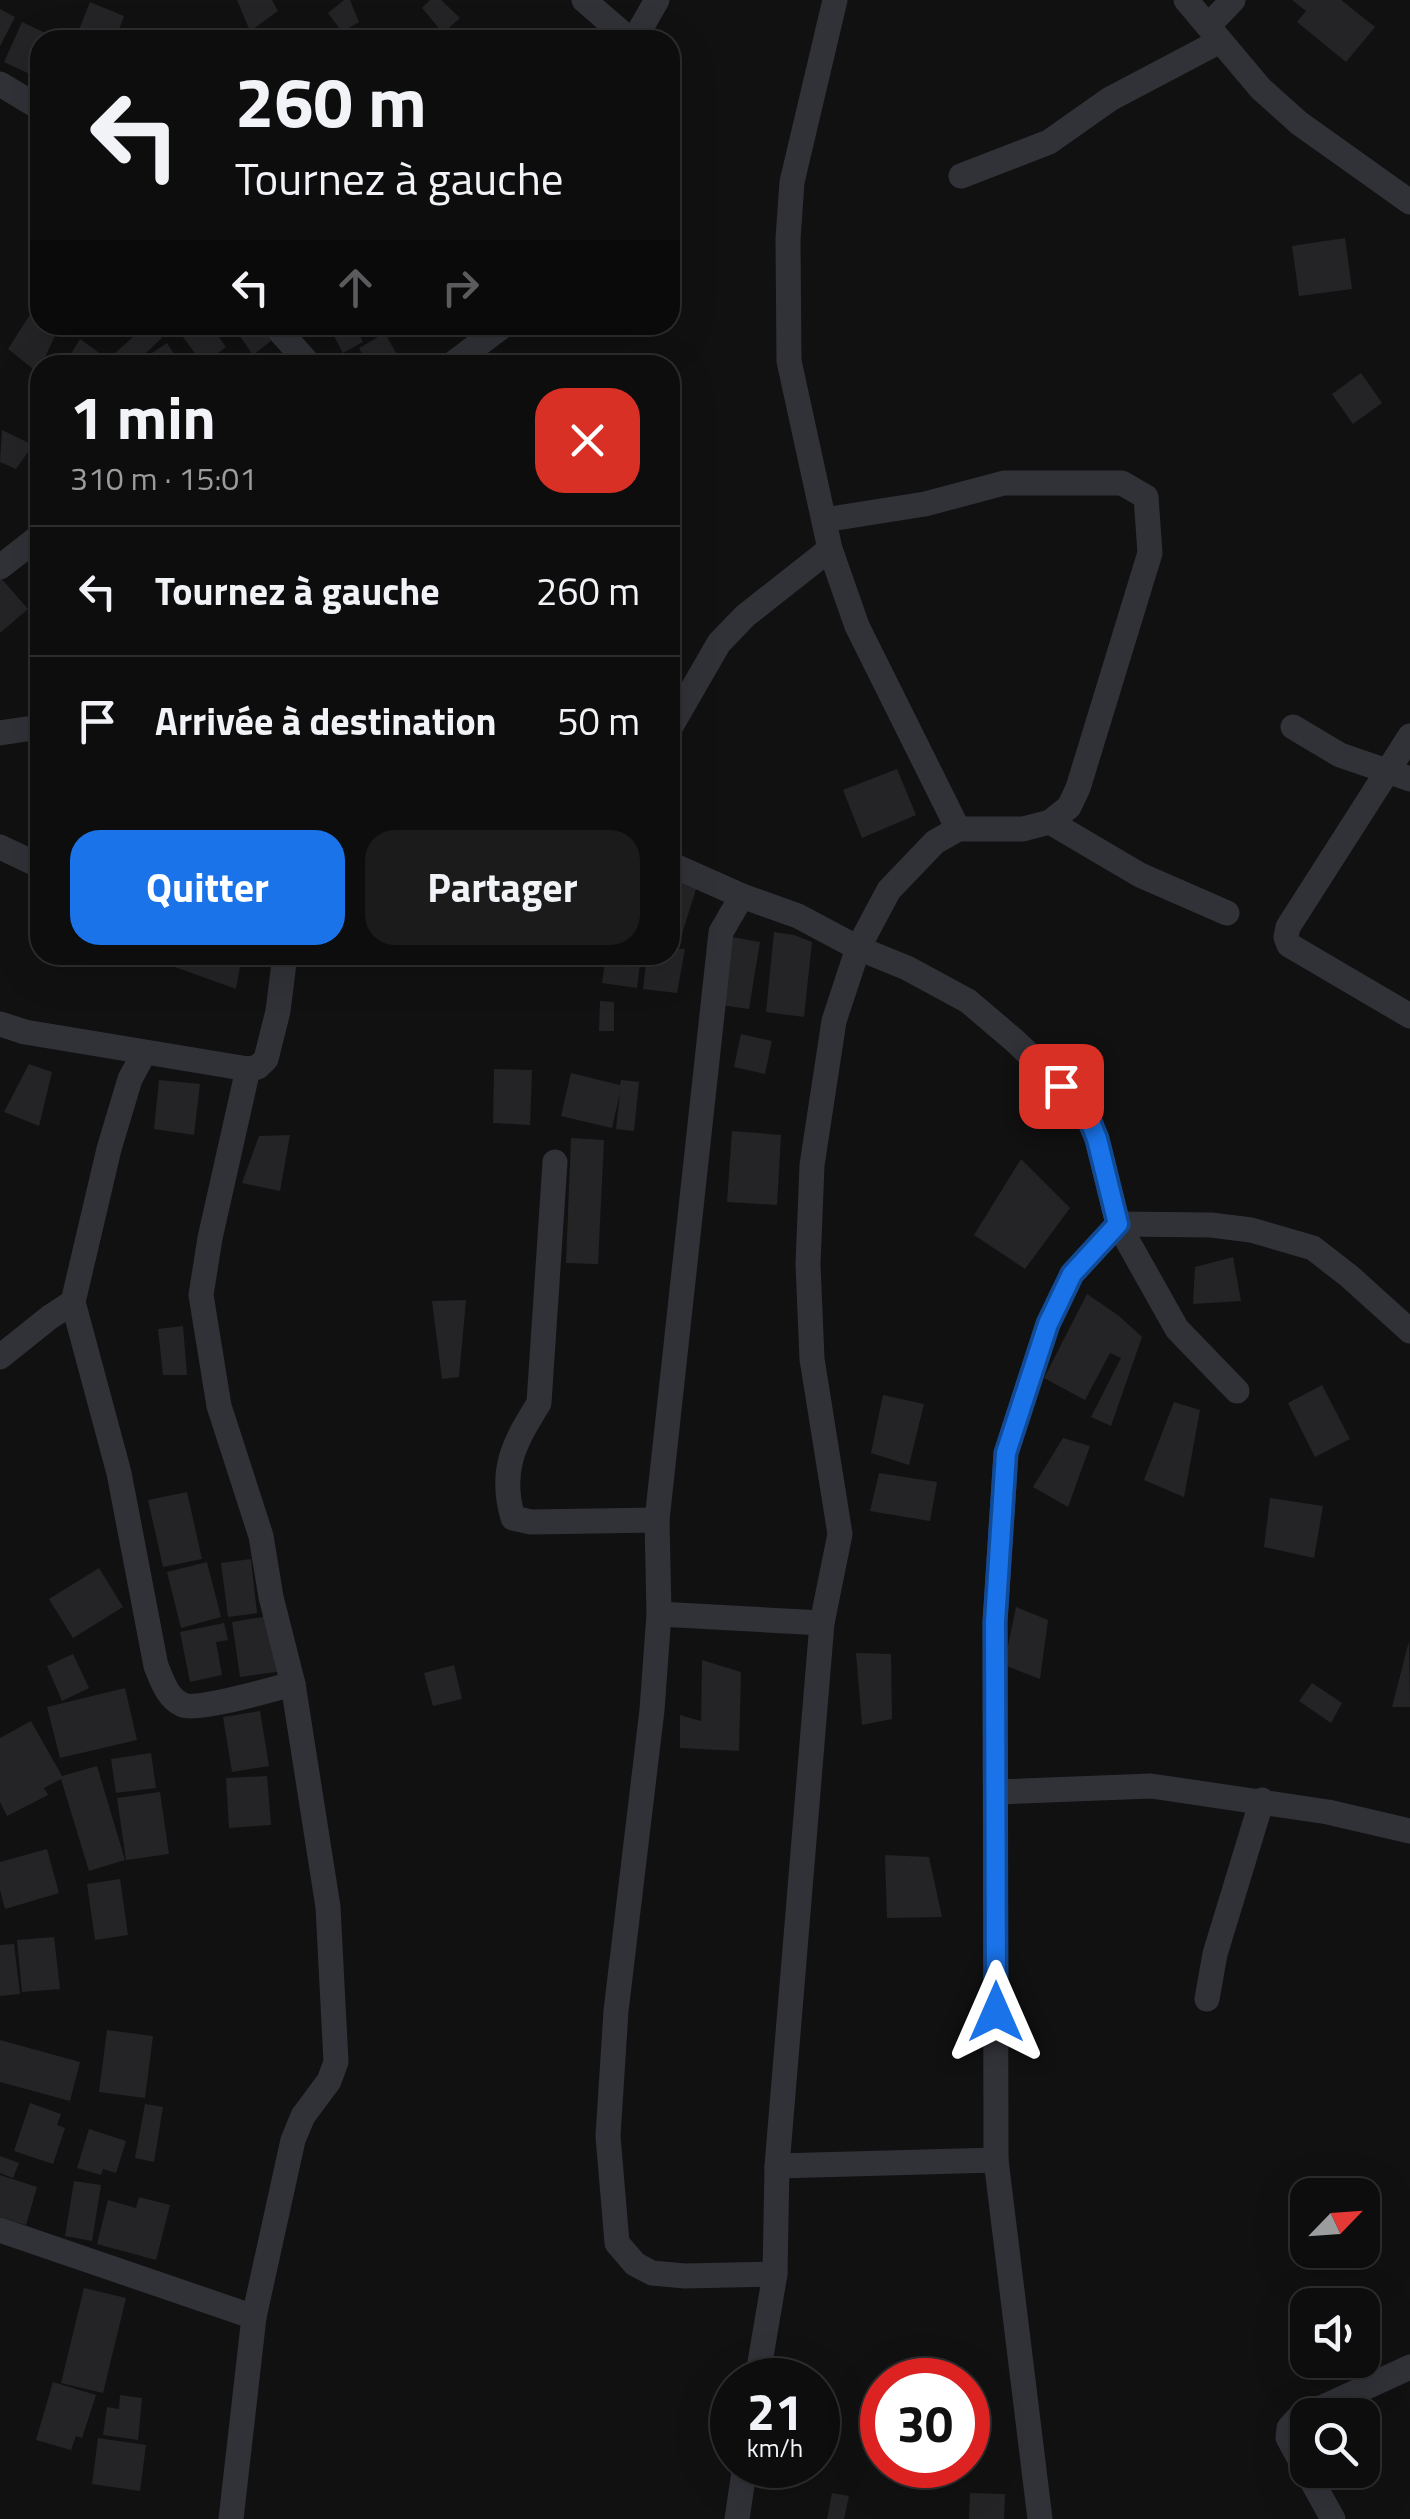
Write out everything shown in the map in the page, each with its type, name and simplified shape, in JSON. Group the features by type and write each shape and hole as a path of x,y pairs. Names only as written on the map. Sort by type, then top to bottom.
{"street":[{"path":"584,0 620,30"},
{"path":"638,30 657,0"},
{"path":"836,0 792,182 788,240 789,361 830,549 857,626 958,829"},
{"path":"1186,0 1261,89 1298,123 1410,202"},
{"path":"961,176 1050,142 1110,98 1215,33 1233,0"},
{"path":"0,84 30,102"},
{"path":"283,335 301,355"},
{"path":"464,355 491,335"},
{"path":"761,2358 775,2274 777,2166 822,1623 840,1534 812,1359 808,1264 812,1166 834,1021 858,948 889,890 936,842 958,829 1023,829 1050,822 1069,807 1150,553 1146,497 1122,483 1004,483 925,504 824,520"},
{"path":"0,568 30,544"},
{"path":"680,711 719,644 745,616 830,549"},
{"path":"0,733 30,728"},
{"path":"1293,728 1340,755 1399,776"},
{"path":"1410,736 1399,776 1288,927 1286,936 1289,944 1410,1016"},
{"path":"1050,822 1140,875 1227,913"},
{"path":"0,847 30,861"},
{"path":"680,868 798,916 858,948 907,968 968,1002 1016,1042 1084,1106 1097,1139 1118,1224 1177,1330 1237,1391"},
{"path":"742,896 721,932 657,1520 659,1614 652,1710 614,2028 608,2136 617,2242 635,2264 652,2273 685,2276 775,2274"},
{"path":"0,1024 144,1053 248,1069 258,1067 266,1059 284,965"},
{"path":"144,1053 130,1079 114,1132 73,1302 119,1473 156,1666 168,1694 184,1706 202,1706 293,1684"},
{"path":"231,2519 254,2317 293,2140 304,2116 330,2081 336,2062 328,1907 293,1684 260,1536 220,1406 201,1294 248,1069"},
{"path":"555,1162 539,1403 510,1456 513,1518 531,1522 657,1520"},
{"path":"1040,2519 996,2160 995,1622 1006,1453 1048,1324 1072,1274 1118,1224 1212,1225 1251,1230 1313,1248 1410,1332"},
{"path":"0,1357 73,1302"},
{"path":"659,1614 822,1623"},
{"path":"996,1792 1151,1786 1262,1800 1410,1831"},
{"path":"1207,1999 1216,1954 1262,1800"},
{"path":"777,2166 996,2160"},
{"path":"0,2230 254,2317"},
{"path":"1333,2519 1288,2438 1289,2428 1296,2420 1410,2367"},
{"path":"738,2519 742,2488"}],"building":[{"path":"237,0 272,0 278,11 250,30"},
{"path":"344,0 350,0 359,22 341,30 328,13"},
{"path":"430,0 441,0 460,18 446,30 440,30 422,8"},
{"path":"1292,0 1341,0 1375,27 1346,62 1297,22 1306,11"},
{"path":"90,2 124,16 119,30 79,30"},
{"path":"0,9 15,17 0,46"},
{"path":"22,22 39,30 30,30 30,74 4,62"},
{"path":"1345,238 1352,289 1299,296 1292,246"},
{"path":"30,315 30,335 55,335 46,355 30,355 30,367 8,349"},
{"path":"136,335 162,338 144,355 115,353"},
{"path":"181,335 217,335 226,347 215,355 196,355"},
{"path":"239,335 266,335 271,341 253,355"},
{"path":"333,335 359,335 363,342 343,353"},
{"path":"386,335 397,355 363,355 359,348"},
{"path":"80,339 102,355 70,355"},
{"path":"167,343 175,355 149,355"},
{"path":"1361,373 1382,403 1353,424 1332,394"},
{"path":"2,430 30,444 16,469 0,462"},
{"path":"0,577 28,609 0,633"},
{"path":"897,769 916,815 862,838 843,790"},
{"path":"680,880 697,886 680,933"},
{"path":"774,932 812,942 804,1017 766,1012"},
{"path":"732,937 760,942 749,1009 721,1005"},
{"path":"680,949 685,949 677,993 643,989 646,965 680,965"},
{"path":"172,965 240,965 236,989"},
{"path":"605,965 640,965 637,988 602,983"},
{"path":"600,1001 614,1002 614,1031 599,1031"},
{"path":"741,1034 772,1041 765,1074 734,1067"},
{"path":"29,1064 52,1072 39,1126 4,1112"},
{"path":"494,1069 532,1070 530,1125 493,1123"},
{"path":"571,1073 620,1085 621,1080 639,1082 634,1131 616,1129 620,1093 612,1128 561,1116"},
{"path":"159,1080 200,1084 194,1135 154,1129"},
{"path":"732,1131 781,1135 777,1205 727,1202"},
{"path":"290,1135 280,1191 242,1183 259,1136"},
{"path":"571,1138 604,1140 598,1264 566,1263"},
{"path":"1021,1159 1070,1208 1025,1269 974,1235"},
{"path":"1233,1257 1241,1301 1193,1304 1195,1267"},
{"path":"1087,1294 1142,1337 1111,1426 1091,1417 1121,1358 1110,1353 1085,1400 1044,1378"},
{"path":"466,1300 459,1377 442,1379 432,1301"},
{"path":"183,1326 187,1375 163,1375 158,1329"},
{"path":"1322,1385 1350,1439 1315,1457 1288,1403"},
{"path":"883,1395 924,1404 909,1465 871,1453"},
{"path":"1174,1402 1200,1410 1184,1497 1144,1480"},
{"path":"1063,1438 1090,1446 1068,1507 1033,1487"},
{"path":"879,1473 937,1482 930,1521 870,1511"},
{"path":"187,1492 202,1559 163,1567 148,1500"},
{"path":"1270,1498 1323,1506 1314,1558 1264,1547"},
{"path":"251,1559 257,1613 228,1617 221,1563"},
{"path":"207,1562 221,1617 181,1628 167,1572"},
{"path":"99,1568 123,1607 73,1638 49,1599"},
{"path":"1016,1607 1048,1620 1040,1679 1004,1665"},
{"path":"275,1615 283,1671 240,1677 232,1622"},
{"path":"224,1623 228,1640 216,1642 222,1675 190,1682 180,1632"},
{"path":"1409,1641 1410,1707 1392,1707"},
{"path":"856,1653 891,1654 892,1719 862,1725"},
{"path":"73,1654 89,1688 62,1701 47,1666"},
{"path":"702,1660 741,1672 739,1751 680,1748 680,1715 701,1721"},
{"path":"454,1665 462,1699 433,1706 424,1673"},
{"path":"1312,1683 1342,1703 1331,1723 1299,1701"},
{"path":"125,1688 137,1740 60,1758 47,1707"},
{"path":"260,1711 269,1766 232,1772 223,1717"},
{"path":"31,1721 62,1776 97,1766 125,1860 89,1871 61,1779 44,1788 48,1795 7,1816 0,1802 0,1738"},
{"path":"151,1753 156,1788 116,1793 111,1759"},
{"path":"267,1776 271,1825 229,1828 226,1778"},
{"path":"160,1792 169,1854 126,1860 117,1798"},
{"path":"47,1849 59,1893 5,1909 0,1862"},
{"path":"885,1855 929,1857 942,1917 887,1918"},
{"path":"120,1879 128,1935 95,1940 87,1884"},
{"path":"54,1937 60,1989 22,1992 17,1940"},
{"path":"14,1944 20,1994 0,1996 0,1945"},
{"path":"107,2030 153,2036 145,2098 99,2092"},
{"path":"0,2040 80,2062 70,2101 0,2082"},
{"path":"30,2103 61,2114 57,2125 65,2128 53,2164 14,2151"},
{"path":"145,2104 163,2107 154,2162 135,2158"},
{"path":"89,2129 126,2141 116,2173 103,2169 101,2175 77,2168"},
{"path":"0,2156 19,2163 13,2178 0,2173"},
{"path":"0,2175 37,2187 26,2225 0,2217"},
{"path":"74,2181 101,2185 92,2241 65,2236"},
{"path":"139,2197 170,2205 156,2260 97,2244 108,2200 136,2208"},
{"path":"84,2288 126,2298 103,2393 61,2383"},
{"path":"53,2382 96,2395 82,2438 76,2436 71,2450 36,2440"},
{"path":"120,2395 142,2398 138,2440 103,2435 107,2407 119,2409"},
{"path":"98,2438 146,2445 140,2491 92,2484"},
{"path":"832,2493 849,2496 844,2519 827,2519"},
{"path":"970,2493 1005,2494 1004,2519 969,2519"}],"route":[{"path":"996,2012 995,1622 1006,1453 1048,1324 1072,1274 1118,1224 1097,1139 1084,1106 1061,1086"}]}
